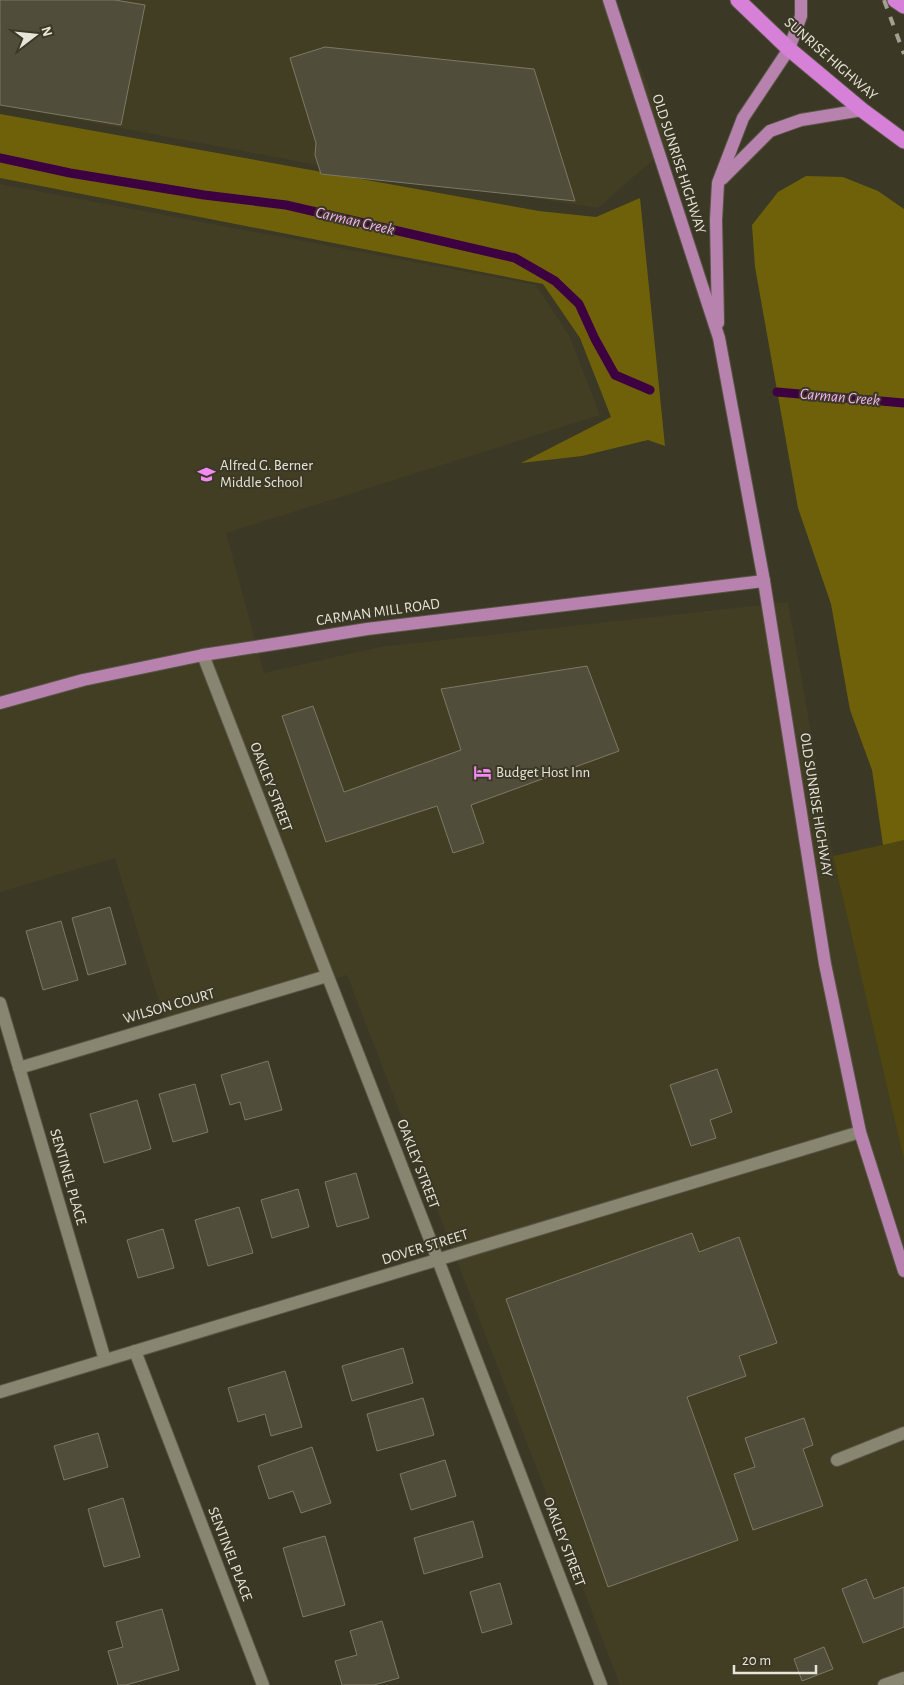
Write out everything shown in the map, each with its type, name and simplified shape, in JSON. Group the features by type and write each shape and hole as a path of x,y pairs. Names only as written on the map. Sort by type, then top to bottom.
{"highway":[{"name":"SUNRISE HIGHWAY","path":"738,0 789,49 862,110 903,140"},
{"path":"895,0 904,6"}],"main road":[{"name":"OLD SUNRISE HIGHWAY","path":"609,0 718,338 764,581 825,964 860,1132 904,1271"},
{"name":"OLD SUNRISE HIGHWAY","path":"718,338 716,220 718,183 743,118 789,49 801,16 802,0"},
{"path":"718,183 770,131 801,120 862,110"},
{"name":"CARMAN MILL ROAD","path":"0,703 83,680 203,655 367,629 764,581"}],"street":[{"name":"OAKLEY STREET","path":"203,655 601,1685"},
{"name":"WILSON COURT","path":"19,1068 327,976"},
{"name":"SENTINEL PLACE","path":"0,1003 105,1360"},
{"name":"DOVER STREET","path":"0,1392 860,1132"},
{"name":"SENTINEL PLACE","path":"134,1351 263,1685"},
{"path":"837,1460 904,1432"},
{"path":"884,1685 904,1678"}],"shaded area":[{"path":"0,0 614,0 672,146 598,208 317,165 0,105"},
{"path":"0,114 539,211 596,217 640,198 665,446 648,440 582,456 521,463 611,417 580,338 543,284 0,178"},
{"path":"806,176 843,177 878,191 904,209 904,840 883,845 872,770 850,710 831,604 798,508 755,267 752,225 778,192"},
{"path":"0,184 536,285 570,337 600,415 226,533 264,673 380,647 788,602 833,856 904,1160 904,1685 620,1685 347,975 168,1031 115,858 0,892"},
{"path":"904,840 904,1160 833,856"}],"building":[{"path":"0,0 115,0 145,5 121,125 0,105"},
{"path":"325,47 534,69 575,201 321,174 315,155 316,143 290,58"},
{"name":"Budget Host Inn","path":"587,666 619,751 471,805 484,843 453,853 437,806 326,842 282,716 313,706 344,792 461,750 441,689"},
{"path":"110,907 126,964 88,975 72,918"},
{"path":"61,921 78,980 43,990 26,931"},
{"path":"268,1061 282,1110 245,1120 240,1102 230,1105 221,1075"},
{"path":"717,1069 732,1112 710,1120 716,1138 691,1146 670,1085"},
{"path":"195,1084 208,1132 173,1142 159,1094"},
{"path":"137,1100 151,1149 104,1163 90,1114"},
{"path":"356,1173 369,1218 337,1227 325,1182"},
{"path":"298,1189 309,1227 272,1238 261,1200"},
{"path":"239,1207 253,1253 208,1266 195,1220"},
{"path":"163,1229 174,1268 138,1278 127,1240"},
{"path":"692,1233 699,1252 739,1237 777,1343 739,1356 746,1376 687,1397 738,1540 608,1587 506,1299"},
{"path":"403,1348 413,1383 352,1401 342,1366"},
{"path":"285,1371 302,1427 271,1436 265,1414 238,1422 228,1388"},
{"path":"423,1398 434,1435 377,1451 367,1414"},
{"path":"804,1418 813,1445 803,1449 823,1506 753,1530 734,1474 755,1467 745,1438"},
{"path":"98,1433 108,1467 64,1480 54,1446"},
{"path":"312,1447 331,1503 301,1513 293,1491 269,1499 258,1466"},
{"path":"445,1460 456,1496 411,1510 400,1474"},
{"path":"123,1498 140,1557 104,1567 88,1509"},
{"path":"473,1521 483,1557 424,1574 414,1538"},
{"path":"325,1536 345,1605 303,1617 283,1548"},
{"path":"866,1579 874,1599 904,1587 904,1627 863,1643 842,1589"},
{"path":"500,1583 512,1624 482,1633 470,1592"},
{"path":"162,1609 179,1670 126,1685 118,1685 108,1651 123,1647 116,1622"},
{"path":"382,1621 399,1678 374,1685 342,1685 335,1661 357,1655 350,1631"},
{"path":"824,1647 833,1669 802,1681 794,1659"}],"waterway":[{"name":"Carman Creek","path":"0,158 70,173 204,195 286,205 515,258 555,281 579,304 595,339 615,375 650,390"},
{"name":"Carman Creek","path":"777,392 904,403"}],"railway":[{"path":"884,0 904,54"}],"place":[{"name":"Alfred G. Berner Middle School","path":"206,474"},
{"name":"Budget Host Inn","path":"482,772"}]}
